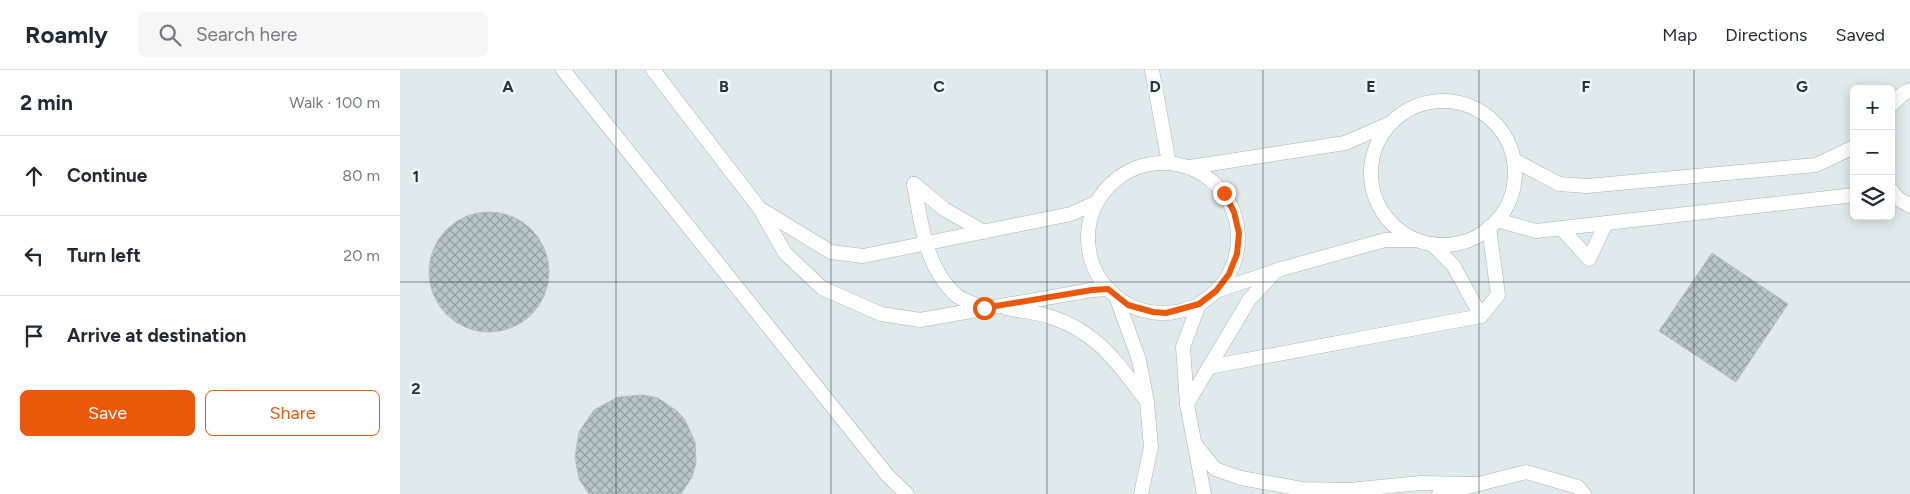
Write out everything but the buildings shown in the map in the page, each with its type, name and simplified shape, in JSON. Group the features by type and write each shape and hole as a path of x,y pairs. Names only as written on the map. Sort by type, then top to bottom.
{"street":[{"path":"563,70 888,476 907,494"},
{"path":"652,70 760,209 785,253 822,288 882,314 920,320 1092,290 1112,292 1128,305 1153,312 1166,313 1199,304 1216,291 1229,274 1237,254 1239,233 1234,212 1224,193 1209,178 1190,167 1169,163 1144,165 1120,176 1102,194 1090,217 1088,243 1094,267 1112,292 1139,360 1147,402 1150,448 1141,494"},
{"path":"1152,70 1169,163"},
{"path":"1895,101 1910,90"},
{"path":"1190,167 1346,143 1390,123 1410,108 1434,101 1468,105 1490,118 1506,137 1514,160 1514,186 1510,199 1493,224 1478,236 1454,244 1432,244 1408,236 1389,221 1375,200 1370,169 1376,144 1390,123"},
{"path":"1514,160 1560,184 1587,186 1816,165 1850,149"},
{"path":"984,232 944,209 914,184 925,243 939,275 957,296 990,308 1050,316 1085,332 1112,356 1147,402"},
{"path":"1493,224 1536,230 1850,195"},
{"path":"1899,199 1910,217"},
{"path":"760,209 831,252 863,256 1071,214 1097,202"},
{"path":"1561,228 1589,259 1606,223"},
{"path":"1209,367 1481,316 1498,294 1493,224"},
{"path":"1216,291 1276,271 1385,240 1418,240"},
{"path":"1432,244 1453,265 1481,316"},
{"path":"1187,404 1249,300 1276,271"},
{"path":"1199,304 1183,346 1187,404 1204,494"},
{"path":"1195,444 1215,469 1241,478 1302,489 1349,490 1422,483 1474,484"},
{"path":"1439,494 1526,472 1578,487 1584,494"},
{"path":"1454,494 1474,484"}],"route":[{"path":"984,308 1108,289 1128,305 1153,312 1166,313 1199,304 1216,291 1229,274 1237,254 1239,233 1234,212 1224,193"}]}
